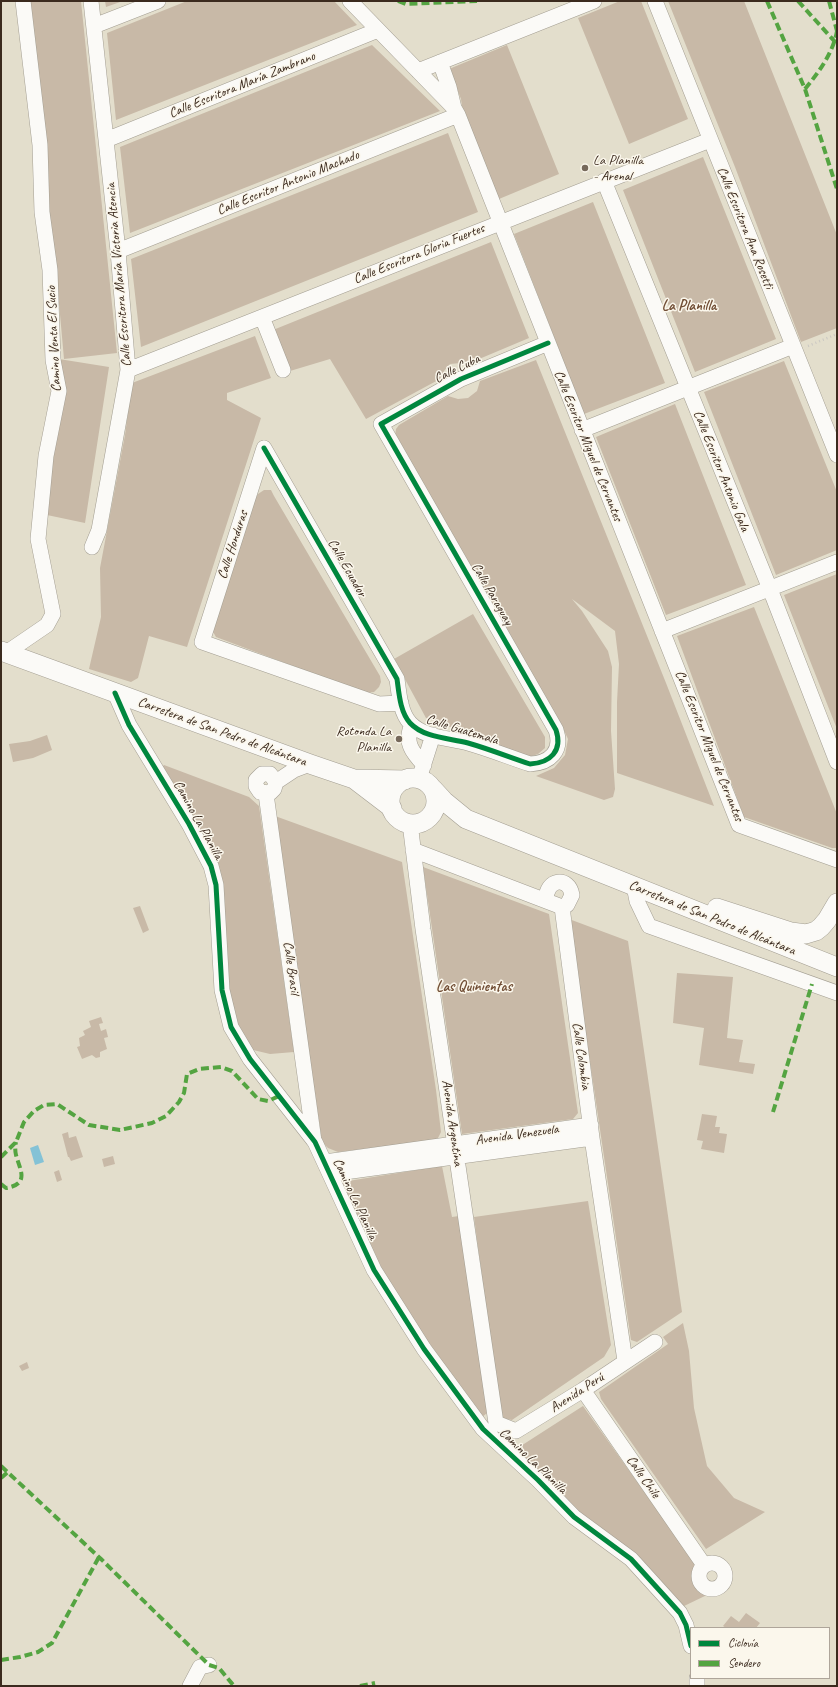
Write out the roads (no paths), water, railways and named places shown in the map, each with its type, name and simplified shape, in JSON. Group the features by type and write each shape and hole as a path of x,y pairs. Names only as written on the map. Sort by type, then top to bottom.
{"main road":[{"name":"Carretera de San Pedro de Alcántara","path":"4,652 354,779 392,808"},
{"name":"Carretera de San Pedro de Alcántara","path":"354,779 420,778 466,820 588,867 837,968"},
{"path":"420,778 436,795 435,808 428,818 416,822 398,818 392,808 392,794 394,788 420,778"},
{"name":"Carretera de San Pedro de Alcántara","path":"416,822 466,820"},
{"name":"Carretera de San Pedro de Alcántara","path":"588,867 687,899 837,955"},
{"path":"687,899 791,932 806,934 816,931 821,927 837,903"},
{"path":"742,930 831,957 837,955"}],"street":[{"name":"Camino Venta El Sucio","path":"4,652 47,625 53,614 38,539 46,456 59,391 53,360 50,270 42,212 40,145 23,1"},
{"name":"Calle Escritora María Victoria Atencia","path":"91,1 118,251 128,370 99,530 92,547"},
{"path":"94,26 158,1"},
{"name":"Calle Escritor Miguel de Cervantes","path":"350,1 456,112 739,825 837,860"},
{"path":"418,71 594,1"},
{"name":"Calle Escritora Ana Rosetti","path":"655,1 837,455"},
{"name":"Calle Escritora María Zambrano","path":"106,140 378,30"},
{"path":"440,62 456,112"},
{"name":"Calle Escritor Antonio Machado","path":"118,251 456,112"},
{"name":"Calle Escritora Gloria Fuertes","path":"128,370 710,140"},
{"name":"Calle Escritor Antonio Gala","path":"604,181 770,589 837,762"},
{"path":"262,317 283,370"},
{"name":"Calle Cuba","path":"381,424 461,379 548,343"},
{"path":"582,430 794,349"},
{"name":"Calle Paraguay","path":"381,424 556,730 559,739 558,748 553,755 546,761 538,764 530,764"},
{"name":"Calle Honduras","path":"264,448 202,642 379,704 400,703"},
{"name":"Calle Ecuador","path":"264,448 397,679 400,703"},
{"path":"662,631 837,562"},
{"name":"Camino La Planilla","path":"115,693 129,725 189,824 211,866 216,892 222,990 231,1027 250,1059 314,1142 374,1270 424,1349 489,1426 574,1517 631,1559 680,1614 686,1625 690,1642"},
{"name":"Calle Guatemala","path":"400,703 409,721 417,729 433,735 467,743 530,764"},
{"path":"412,724 408,732 410,747 420,778"},
{"path":"420,778 433,735"},
{"name":"Calle Brasil","path":"310,764 294,770 271,788 314,1142"},
{"name":"Avenida Argentína","path":"416,822 413,850 456,1150 489,1426"},
{"path":"413,850 562,907 567,905 572,896 570,888 561,882 552,885 547,890 546,900"},
{"path":"634,886 637,901 649,926 837,993"},
{"name":"Calle Colombia","path":"562,907 592,1132 625,1361"},
{"name":"Avenida Venezuela","path":"327,1168 592,1132"},
{"name":"Avenida Perú","path":"489,1426 516,1431 583,1390 655,1342"},
{"name":"Calle Chile","path":"583,1390 704,1565"},
{"path":"190,1686 200,1668 209,1665"}],"water":[{"path":"38,1145 44,1162 35,1165 30,1148"}],"place":[{"name":"La Planilla - Arenal","path":"585,168"},
{"name":"Rotonda La Planilla","path":"399,739"}],"district":[{"name":"La Planilla","path":"689,306"},
{"name":"Las Quinientas","path":"474,987"}]}
